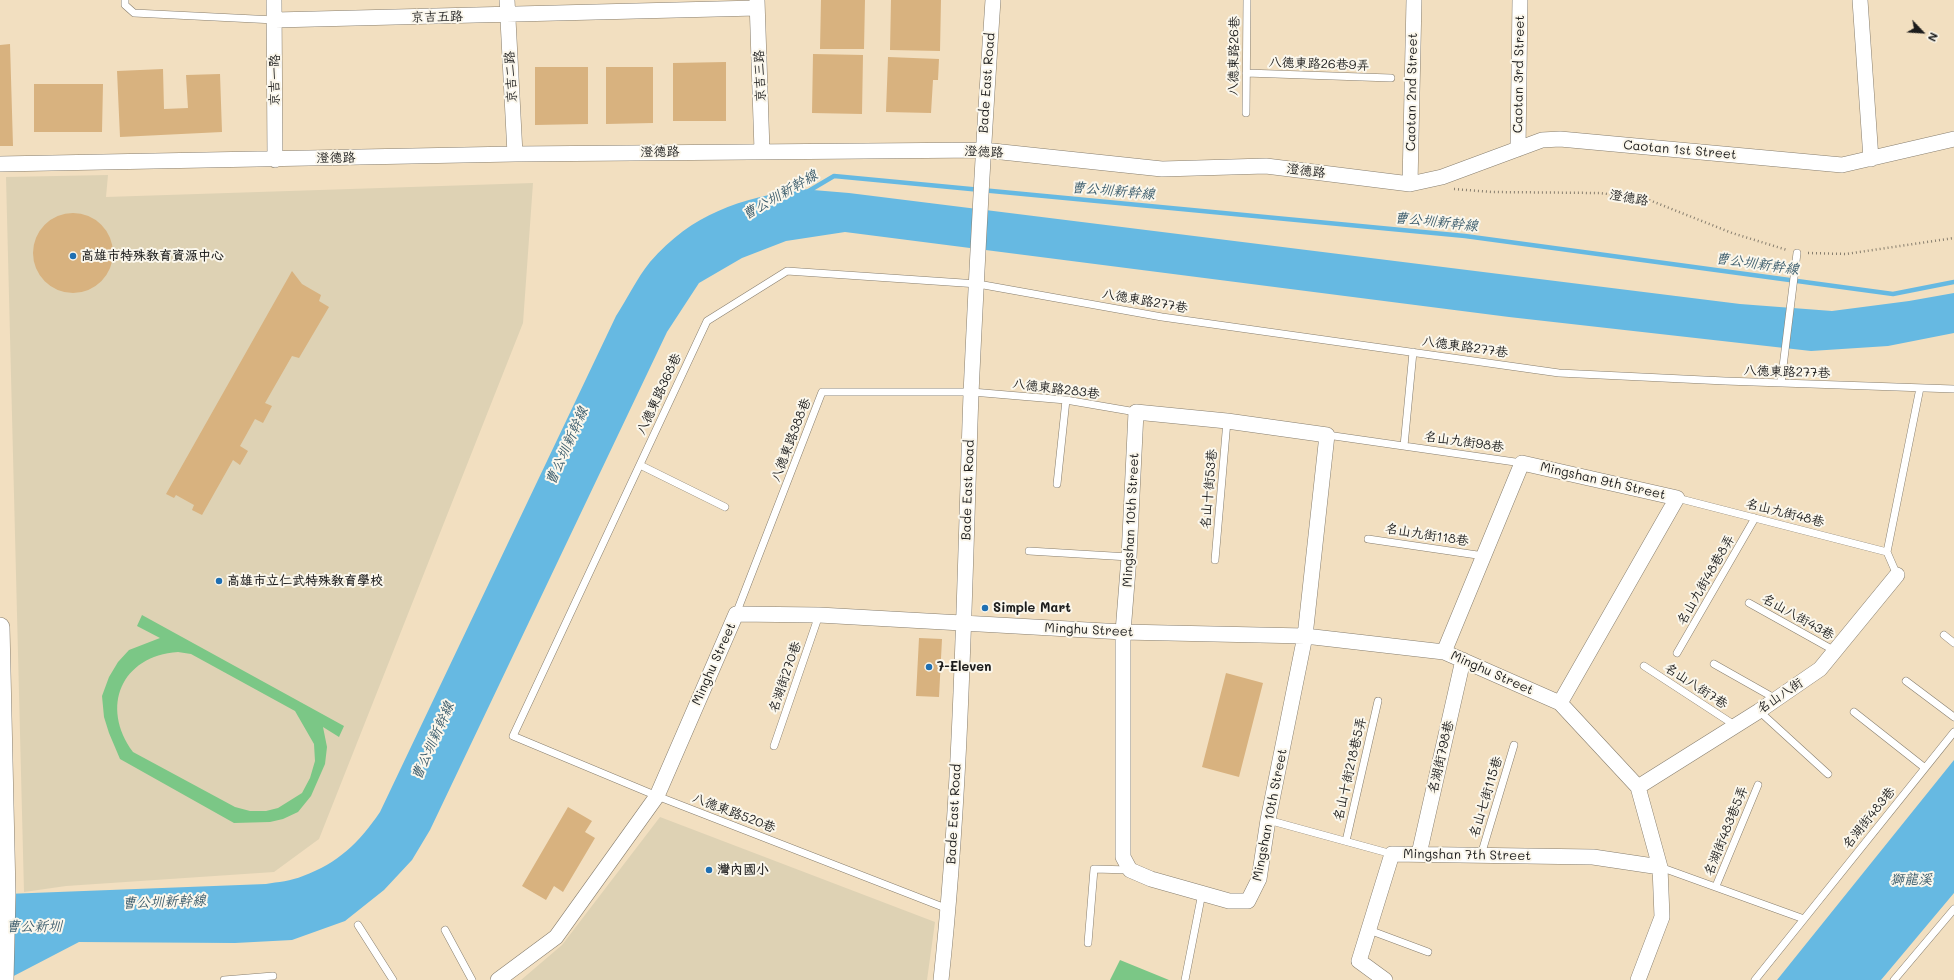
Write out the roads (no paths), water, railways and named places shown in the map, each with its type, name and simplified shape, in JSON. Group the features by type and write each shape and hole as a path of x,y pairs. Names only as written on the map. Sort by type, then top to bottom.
{"street":[{"name":"京吉一路","path":"274,0 275,160"},
{"name":"京吉二路","path":"507,0 515,154"},
{"name":"Bade East Road","path":"940,980 948,909 964,623 972,392 983,150 993,0"},
{"name":"Caotan 2nd Street","path":"1410,184 1414,0"},
{"name":"Caotan 3rd Street","path":"1518,149 1520,0"},
{"path":"1860,0 1871,159"},
{"name":"京吉五路","path":"275,20 508,16 757,4"},
{"name":"京吉三路","path":"757,4 762,151"},
{"name":"Caotan 1st Street","path":"1410,184 1442,177 1542,140 1560,139 1842,165 1954,139"},
{"name":"澄德路","path":"0,164 275,160 515,154 983,150 1162,169 1266,166 1410,184"},
{"path":"1136,412 1227,421 1327,435"},
{"name":"Mingshan 10th Street","path":"1136,412 1129,557 1123,632 1123,857 1130,870 1151,879 1229,901 1248,901 1259,879 1268,820 1305,636 1327,435"},
{"name":"Mingshan 9th Street","path":"1444,652 1522,463 1677,498 1560,703"},
{"name":"名山八街","path":"1638,787 1736,726 1820,670 1897,576"},
{"name":"Minghu Street","path":"498,980 556,937 657,796 736,614 819,615 1123,632 1305,636 1444,652 1560,703 1638,787 1660,867 1662,917 1638,980"},
{"path":"0,627 6,894 4,980"},
{"name":"名湖街798巷","path":"1419,854 1463,660"},
{"name":"Mingshan 7th Street","path":"1385,980 1359,961 1392,854 1593,857 1660,867"}],"lane":[{"name":"京吉五路","path":"124,0 125,5 134,13 275,20"},
{"name":"八德東路26巷","path":"1246,113 1247,0"},
{"name":"八德東路26巷9弄","path":"1246,73 1391,78"},
{"path":"1781,383 1797,253"},
{"name":"八德東路368巷","path":"513,736 707,321 787,271 978,284"},
{"name":"八德東路277巷","path":"978,284 1162,317 1559,372 1781,383 1954,389"},
{"path":"1404,446 1413,352"},
{"path":"1897,576 1887,552 1920,388"},
{"name":"八德東路388巷","path":"736,614 822,392 972,392"},
{"name":"八德東路283巷","path":"972,392 1066,400 1136,412"},
{"path":"1057,484 1066,400"},
{"name":"名山十街53巷","path":"1215,560 1227,421"},
{"name":"名山九街98巷","path":"1327,435 1522,463"},
{"path":"640,465 725,507"},
{"name":"名山九街48巷","path":"1677,498 1887,552"},
{"name":"名山九街48巷8弄","path":"1677,653 1755,518"},
{"name":"名山九街118巷","path":"1368,538 1484,556"},
{"path":"1029,551 1129,557"},
{"name":"名山八街43巷","path":"1749,603 1835,651"},
{"name":"名湖街270巷","path":"774,746 819,615"},
{"path":"1944,635 1954,643"},
{"path":"1714,664 1776,699"},
{"name":"名山八街7巷","path":"1644,666 1736,726"},
{"path":"1906,681 1954,717"},
{"name":"名山十街218巷5弄","path":"1346,841 1378,701"},
{"path":"1759,711 1828,774"},
{"path":"1854,712 1925,768"},
{"name":"名湖街483巷","path":"1755,980 1954,732"},
{"name":"八德東路520巷","path":"513,736 657,796 948,909"},
{"name":"名山七街115巷","path":"1481,855 1514,745"},
{"name":"名湖街483巷5弄","path":"1716,886 1758,785"},
{"path":"1268,820 1392,854"},
{"path":"1660,867 1804,919"},
{"path":"1088,943 1094,869 1130,870"},
{"path":"1185,980 1202,894"},
{"path":"1894,980 1954,909"},
{"path":"358,925 393,980"},
{"path":"445,930 472,980"},
{"path":"1369,930 1428,952"},
{"path":"224,980 273,976"}],"water":[{"name":"曹公新圳","path":"801,189 849,193 1740,304 1832,311 1909,301 1954,293 1954,333 1888,346 1811,351 1509,317 845,232 786,241 742,258 699,283 667,332 430,830 412,860 384,890 345,921 292,940 235,943 79,942 6,980 6,894 266,884 303,876 327,865 347,851 364,833 380,812 616,316 641,275 650,262 666,245 683,231 700,220 737,204 778,193"},
{"name":"獅龍溪","path":"1954,760 1954,893 1881,980 1777,980"}],"waterway":[{"name":"曹公圳新幹線","path":"807,192 834,176 1465,236 1893,294 1954,282"}],"place":[{"name":"高雄市特殊教育資源中心","path":"73,256"},
{"name":"高雄市立仁武特殊教育學校","path":"219,581"},
{"name":"Simple Mart","path":"985,608"},
{"name":"7-Eleven","path":"929,667"},
{"name":"灣內國小","path":"709,870"}]}
